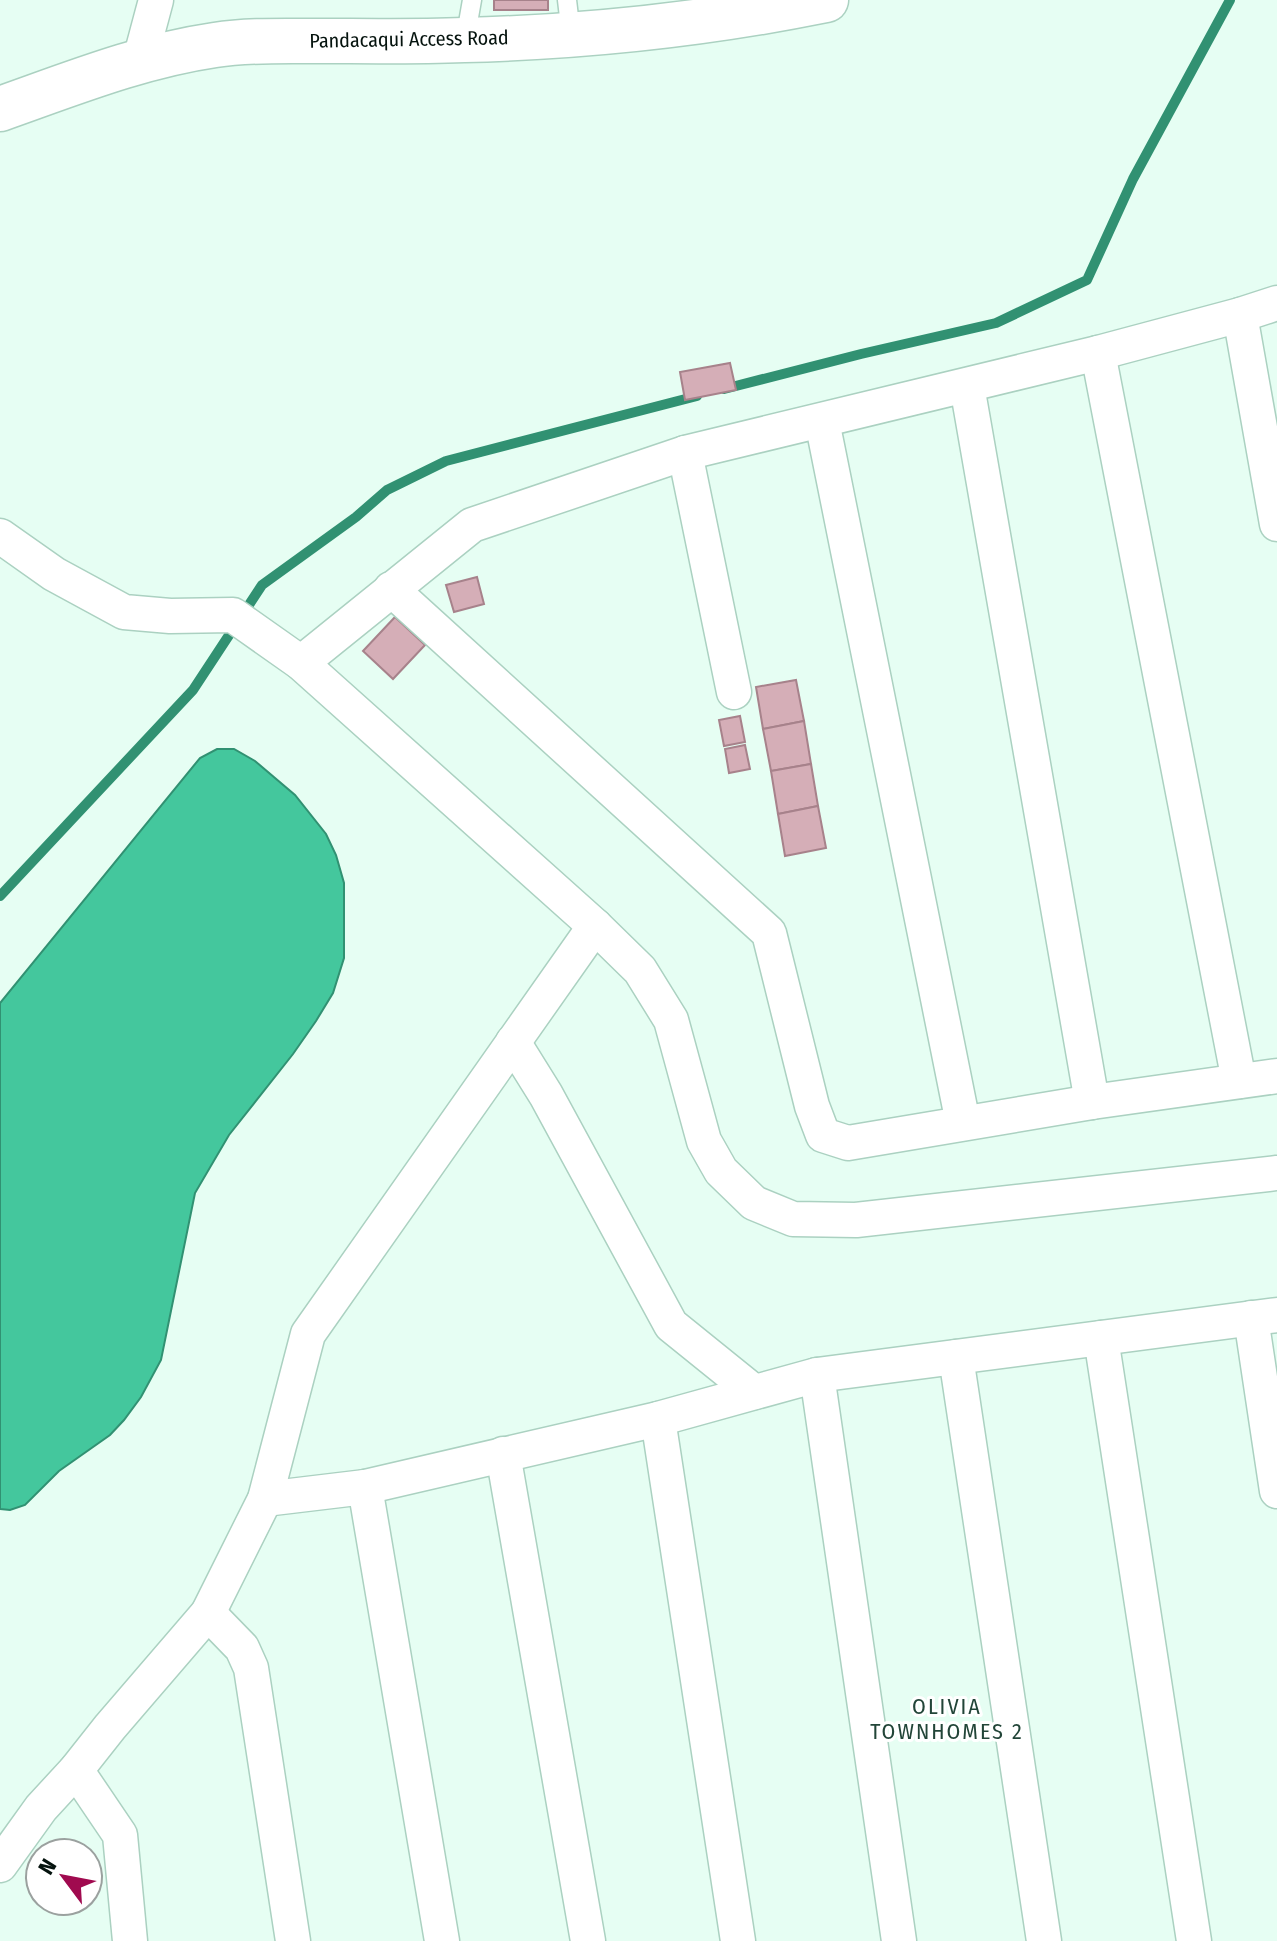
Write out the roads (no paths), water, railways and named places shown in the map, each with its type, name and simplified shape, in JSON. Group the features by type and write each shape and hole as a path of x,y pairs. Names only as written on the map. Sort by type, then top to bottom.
{"street":[{"path":"140,60 156,0"},
{"name":"Pandacaqui Access Road","path":"0,109 140,60 219,44 468,20 752,15 826,0"},
{"path":"293,658 391,589 472,525 685,453 1098,353 1277,303"},
{"path":"1240,315 1277,524"},
{"path":"1098,353 1239,1081"},
{"path":"967,386 1092,1102"},
{"path":"822,421 963,1123"},
{"path":"685,453 734,692"},
{"path":"0,536 54,574 124,612 170,616 233,615 293,658 595,926 640,970 671,1020 704,1141 721,1171 754,1203 793,1219 856,1220 1277,1173"},
{"path":"391,589 769,933 812,1106 823,1135 848,1143 1092,1102 1277,1076"},
{"path":"0,1865 41,1808 208,1613 265,1499 308,1334 595,926"},
{"path":"513,1042 546,1095 671,1325 754,1392"},
{"path":"265,1499 365,1487 658,1419 817,1375 1264,1317 1277,1491"},
{"path":"1101,1338 1194,1941"},
{"path":"956,1357 1044,1941"},
{"path":"817,1375 899,1941"},
{"path":"658,1419 738,1941"},
{"path":"503,1454 588,1941"},
{"path":"365,1487 442,1941"},
{"path":"208,1613 242,1648 251,1668 293,1941"},
{"path":"76,1770 120,1835 130,1941"}],"waterway":[{"path":"724,389 996,323 1087,280 1133,179 1230,0"},
{"path":"0,896 193,690 262,585 356,517 387,490 446,461 697,396"}],"district":[{"name":"OLIVIA TOWNHOMES 2","path":"947,1718"}]}
